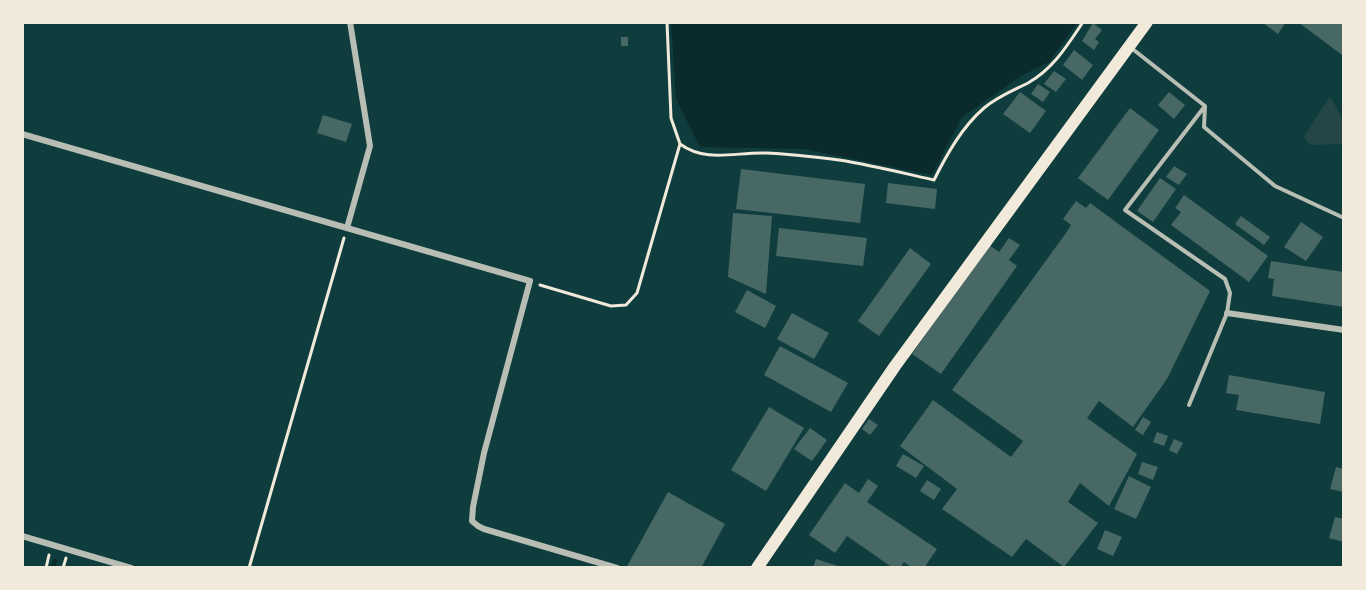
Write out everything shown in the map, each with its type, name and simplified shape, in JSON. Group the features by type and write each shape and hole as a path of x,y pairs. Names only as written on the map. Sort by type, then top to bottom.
{"main road":[{"path":"757,567 895,366 1147,22"}],"street":[{"path":"347,228 370,146 350,22"},
{"path":"22,134 530,281 484,453 472,521 484,529 617,567"},
{"path":"1227,313 1344,330"},
{"path":"22,536 131,567"}],"lane":[{"path":"1130,46 1205,106"},
{"path":"1205,106 1204,126 1275,186 1344,218"},
{"path":"1189,405 1227,313 1230,293 1225,279 1125,210 1205,106"}],"path":[{"path":"530,281 611,306 626,305 637,293 680,144 671,118 667,22"},
{"path":"680,144 690,151 703,155 728,156 763,153 839,160 934,180 947,155 982,110 996,98 1029,82 1049,68 1061,55 1083,22"},
{"path":"249,567 347,228"}],"shaded area":[{"path":"671,22 1077,23 1049,62 1021,76 962,117 932,175 803,149 700,147 676,99"},
{"path":"1330,96 1343,120 1343,144 1310,145 1304,137"}],"building":[{"path":"1262,22 1286,22 1278,34"},
{"path":"1298,22 1344,22 1342,55"},
{"path":"1093,23 1102,30 1095,39 1099,42 1094,50 1082,41"},
{"path":"621,37 628,37 628,46 621,46"},
{"path":"1074,50 1093,65 1082,80 1063,65"},
{"path":"1054,71 1066,79 1056,92 1044,84"},
{"path":"1038,84 1050,92 1043,102 1031,94"},
{"path":"1020,92 1046,111 1030,133 1003,114"},
{"path":"1169,92 1185,105 1174,119 1158,105"},
{"path":"1130,108 1159,130 1108,200 1078,178"},
{"path":"323,115 352,124 346,142 317,133"},
{"path":"1174,166 1187,174 1179,185 1166,177"},
{"path":"741,169 865,184 860,223 736,209"},
{"path":"1160,178 1176,189 1153,222 1137,211"},
{"path":"888,183 937,189 935,209 886,203"},
{"path":"1184,195 1268,256 1249,282 1171,225 1181,212 1175,208"},
{"path":"1076,201 1086,208 1090,203 1210,291 1167,379 1133,427 1099,401 1087,418 1137,454 1109,506 1080,483 1068,502 1098,523 1064,567 1026,539 1012,557 942,509 957,489 900,446 933,400 1011,457 1023,441 952,390 1066,233 1071,225 1063,219"},
{"path":"733,213 772,216 766,294 728,277"},
{"path":"1241,216 1270,237 1264,245 1235,224"},
{"path":"1301,222 1323,237 1306,261 1284,247"},
{"path":"779,228 867,238 863,266 776,256"},
{"path":"1009,238 1020,245 1009,260 1017,266 941,374 912,354 989,245 999,252"},
{"path":"910,248 931,264 879,336 858,321"},
{"path":"1271,261 1344,272 1344,307 1272,296 1274,279 1268,278"},
{"path":"747,290 776,306 765,328 735,312"},
{"path":"792,313 829,333 814,359 777,339"},
{"path":"780,346 848,383 831,412 764,375"},
{"path":"1229,375 1325,392 1320,424 1236,410 1239,395 1226,393"},
{"path":"769,407 804,428 766,491 731,470"},
{"path":"1143,417 1151,422 1143,435 1135,430"},
{"path":"869,419 878,425 870,435 862,429"},
{"path":"810,428 827,440 812,461 794,449"},
{"path":"1157,432 1168,436 1164,446 1153,442"},
{"path":"1174,439 1183,443 1177,454 1169,450"},
{"path":"903,454 924,466 916,478 896,466"},
{"path":"1142,462 1158,467 1153,480 1138,474"},
{"path":"1336,467 1344,469 1344,492 1330,489"},
{"path":"1129,476 1151,487 1136,519 1114,509"},
{"path":"868,479 878,486 867,502 937,549 924,568 912,568 904,562 900,568 893,568 847,536 835,553 809,535 845,483 859,493"},
{"path":"927,480 941,489 934,500 920,491"},
{"path":"668,492 725,524 701,568 626,568"},
{"path":"1335,517 1344,519 1344,542 1329,538"},
{"path":"1105,530 1122,537 1113,556 1097,549"},
{"path":"816,559 841,567 841,568 813,568"}],"waterway":[{"path":"53,568 55,561"}]}
